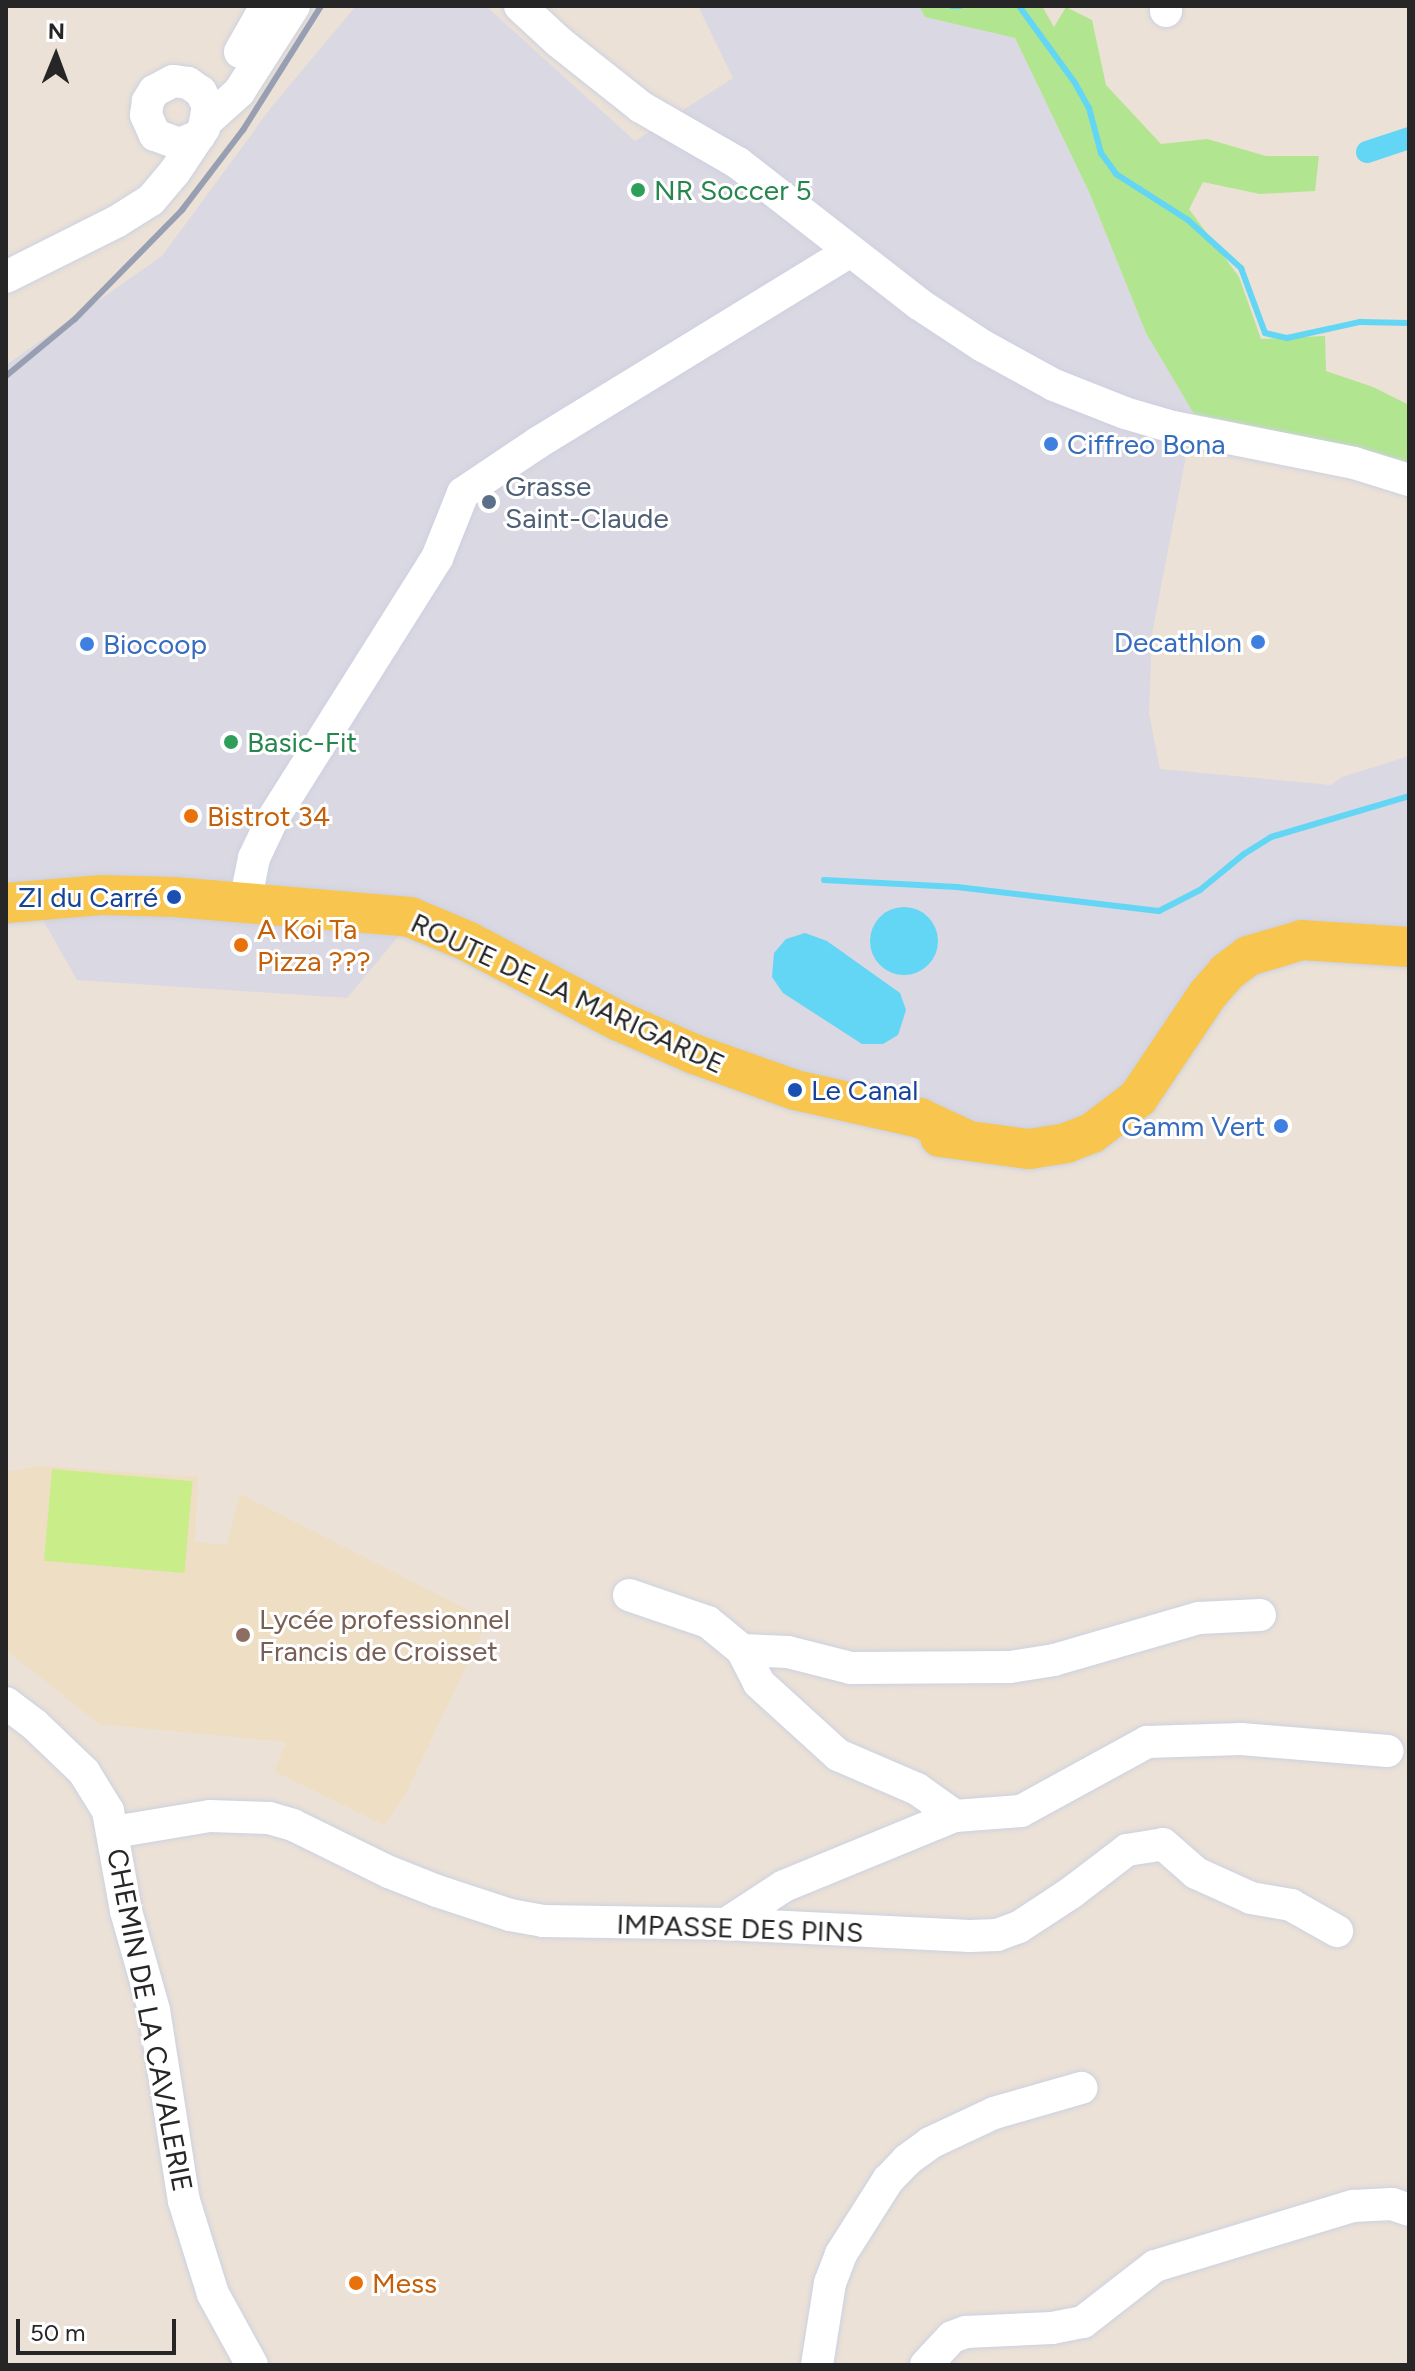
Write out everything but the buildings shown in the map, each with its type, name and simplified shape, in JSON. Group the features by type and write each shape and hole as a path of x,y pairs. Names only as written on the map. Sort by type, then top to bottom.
{"main road":[{"name":"ROUTE DE LA MARIGARDE","path":"6,903 102,895 410,917 467,941 619,1021 694,1054 839,1102 889,1109 920,1118 967,1140 1004,1148 1050,1147 1092,1133 1108,1123 1138,1098 1208,994 1227,972 1248,956 1302,940 1409,947"}],"street":[{"path":"6,277 116,222 151,200 205,120 266,6"},
{"path":"205,120 239,92 294,6"},
{"path":"520,6 559,42 641,107 738,163 849,252 983,346 1054,385 1125,413 1173,427 1354,463 1409,480"},
{"path":"245,903 254,858 272,820 437,558 463,493 539,442 849,252"},
{"path":"629,1595 708,1622 742,1650 759,1683 838,1755 917,1789 955,1816"},
{"path":"742,1650 788,1652 851,1668 1010,1667 1054,1660 1199,1618 1260,1615"},
{"name":"CHEMIN DE LA CAVALERIE","path":"6,1703 35,1725 84,1772 108,1811 126,1911 154,2010 184,2201 213,2294 252,2365"},
{"path":"726,1924 784,1886 955,1816 1021,1811 1147,1742 1241,1739 1388,1751"},
{"name":"IMPASSE DES PINS","path":"114,1832 210,1816 269,1818 293,1825 389,1872 510,1915 558,1922 726,1924 997,1935 1047,1909 1127,1850 1163,1844 1196,1873 1251,1898 1291,1905 1337,1931"},
{"path":"817,2365 825,2307 841,2254 888,2180 907,2160 930,2143 994,2113 1081,2088"},
{"path":"926,2365 945,2342 966,2332 1052,2328 1083,2322 1155,2266 1353,2206 1392,2204 1409,2210"}],"shaded area":[{"path":"356,6 486,6 635,141 733,78 698,6 919,6 925,17 1015,38 1090,194 1146,333 1194,414 1152,634 1149,713 1160,769 1331,785 1342,777 1409,756 1409,944 1251,956 1100,1127 989,1153 412,920 347,998 77,980 43,920 6,924 6,365 162,256 273,105"},
{"name":"Lycée professionnel Francis de Croisset","path":"38,1466 198,1477 195,1542 227,1545 240,1494 488,1620 404,1797 384,1825 274,1771 286,1742 99,1724 6,1650 6,1472"}],"green space":[{"path":"919,6 1042,6 1054,27 1066,7 1092,20 1106,85 1161,144 1207,139 1266,156 1319,156 1315,191 1260,194 1203,182 1189,209 1239,277 1261,339 1325,336 1326,371 1373,387 1409,405 1409,466 1367,450 1194,414 1146,333 1090,194 1015,38 925,17"},
{"path":"52,1469 192,1481 184,1573 44,1561"}],"water":[{"path":"904,907 928,917 938,941 928,965 904,975 880,965 870,941 880,917"},
{"path":"805,933 827,941 900,993 906,1010 898,1035 883,1044 862,1044 783,993 772,977 774,953 786,939"}],"waterway":[{"path":"952,6 960,6"},
{"path":"1019,6 1075,83 1089,108 1101,153 1116,174 1188,220 1241,268 1265,333 1287,338 1360,322 1409,323"},
{"path":"1367,152 1409,138"},
{"path":"824,880 957,887 1159,911 1200,890 1244,854 1271,837 1409,796"}],"railway":[{"path":"6,376 75,319 182,210 243,130 321,6"}],"place":[{"name":"NR Soccer 5","path":"638,190"},
{"name":"Ciffreo Bona","path":"1051,444"},
{"name":"Grasse Saint-Claude","path":"489,502"},
{"name":"Decathlon","path":"1258,642"},
{"name":"Biocoop","path":"87,644"},
{"name":"Basic-Fit","path":"231,742"},
{"name":"Bistrot 34","path":"191,816"},
{"name":"ZI du Carré","path":"174,897"},
{"name":"A Koi Ta Pizza ???","path":"241,945"},
{"name":"Le Canal","path":"795,1090"},
{"name":"Gamm Vert","path":"1281,1126"},
{"name":"Lycée professionnel Francis de Croisset","path":"243,1635"},
{"name":"Mess","path":"356,2283"}]}
